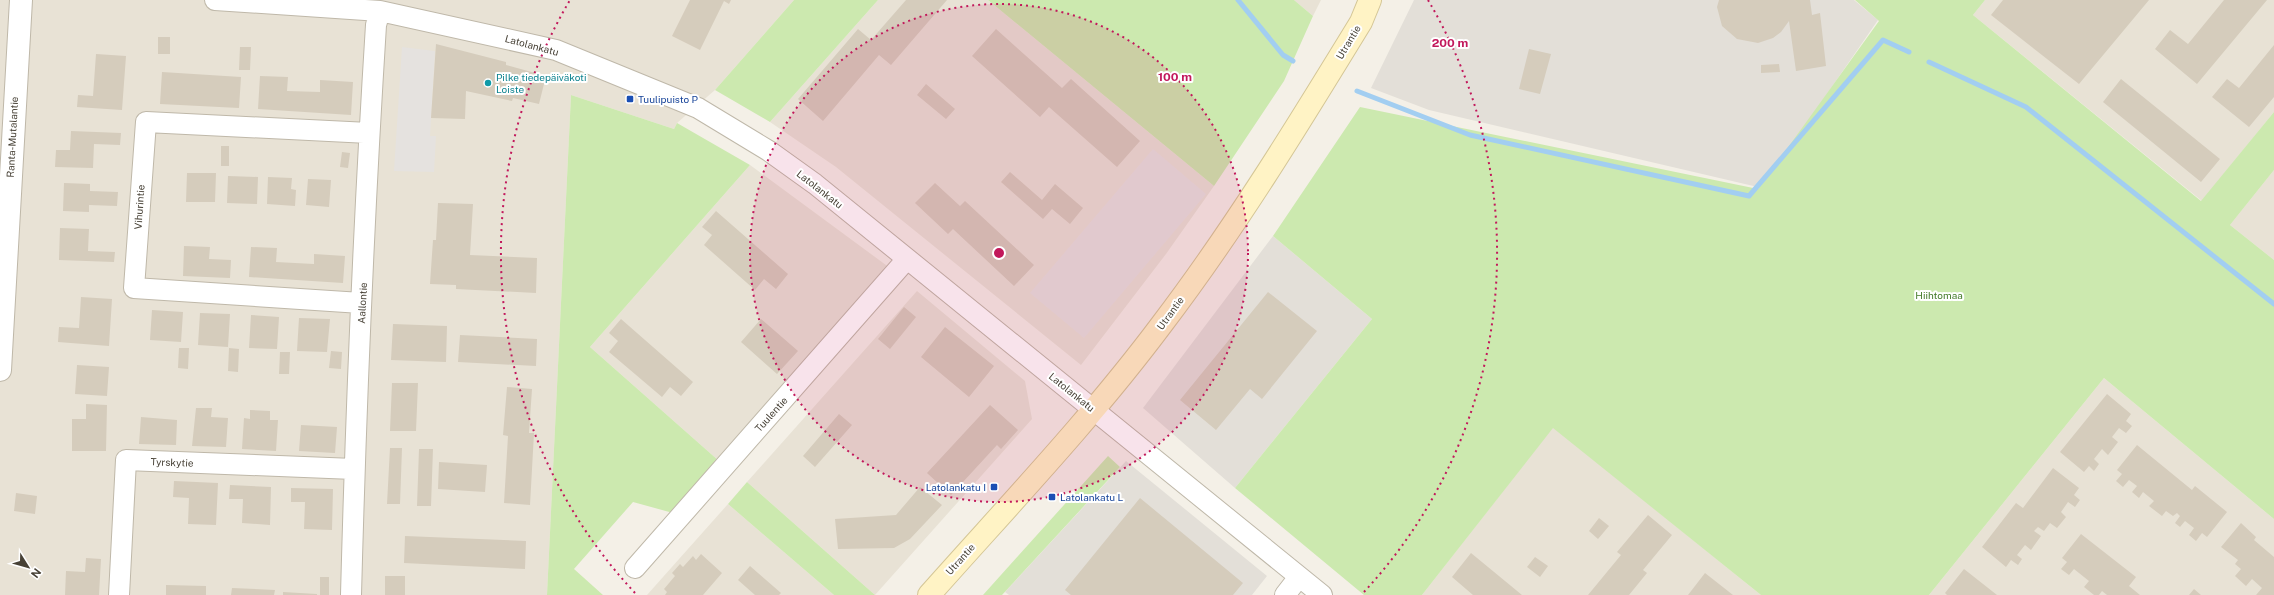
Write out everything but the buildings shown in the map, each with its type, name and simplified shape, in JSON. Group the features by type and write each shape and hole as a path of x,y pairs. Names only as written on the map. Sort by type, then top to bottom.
{"main road":[{"name":"Utrantie","path":"929,595 1094,409 1163,323 1271,169 1361,22 1370,0"}],"street":[{"name":"Ranta-Mutalantie","path":"0,370 3,237 21,0"},
{"name":"Latolankatu","path":"215,0 380,11 556,50 698,108 769,151 815,184 1322,595"},
{"name":"Aallontie","path":"351,595 354,469 369,133 376,25 380,11"},
{"name":"Vihurintie","path":"362,303 134,288 146,122 369,133"},
{"name":"Tuulentie","path":"635,568 907,259"},
{"name":"Tyrskytie","path":"119,595 126,460 354,469"},
{"path":"1285,595 1299,577"}],"shaded area":[{"path":"0,0 794,0 715,90 677,123 674,129 571,95 547,595 0,595"},
{"path":"878,0 988,0 1214,186 1166,254 1081,365 836,167 770,122"},
{"path":"1294,0 1321,0 1313,16"},
{"path":"1414,0 1854,0 1878,20 1762,188 1429,110 1371,88"},
{"path":"1985,0 2274,0 2274,112 2202,201 1973,15"},
{"path":"402,47 435,51 430,136 436,136 434,172 394,171"},
{"path":"1153,149 1206,194 1084,338 1030,293"},
{"path":"750,165 890,268 719,461 590,347"},
{"path":"2274,170 2274,260 2230,225"},
{"path":"1273,236 1372,319 1235,488 1143,408"},
{"path":"917,291 1025,381 1032,419 875,595 747,482"},
{"path":"2104,378 2274,519 2274,595 1929,595"},
{"path":"1553,427 1761,595 1422,595"},
{"path":"1126,461 1267,576 1252,595 1009,595 1005,592"},
{"path":"728,504 834,595 647,595"}],"green space":[{"path":"794,0 878,0 770,122 715,90"},
{"path":"988,0 1294,0 1313,16 1284,81 1214,186"},
{"name":"Hiihtomaa","path":"1855,0 1985,0 1973,15 2201,201 2274,112 2274,170 2230,225 2274,260 2274,519 2104,378 1929,595 1761,595 1553,428 1422,595 1364,595 1235,488 1372,319 1273,236 1360,107 1758,189 1879,21"},
{"path":"571,95 674,129 677,123 750,165 590,347 719,461 673,513 633,502 574,569 603,595 547,595"},
{"path":"1108,456 1120,467 1002,595 983,595"},
{"path":"747,482 875,595 834,595 728,504"}],"waterway":[{"path":"1238,0 1283,55 1293,61"},
{"path":"1357,91 1470,135 1749,196 1883,40 1909,52"},
{"path":"1929,62 2026,107 2274,304"}],"place":[{"name":"Pilke tiedepäiväkoti Loiste","path":"488,83"},
{"name":"Tuulipuisto P","path":"630,99"},
{"name":"Latolankatu I","path":"994,487"},
{"name":"Latolankatu L","path":"1052,497"}]}
